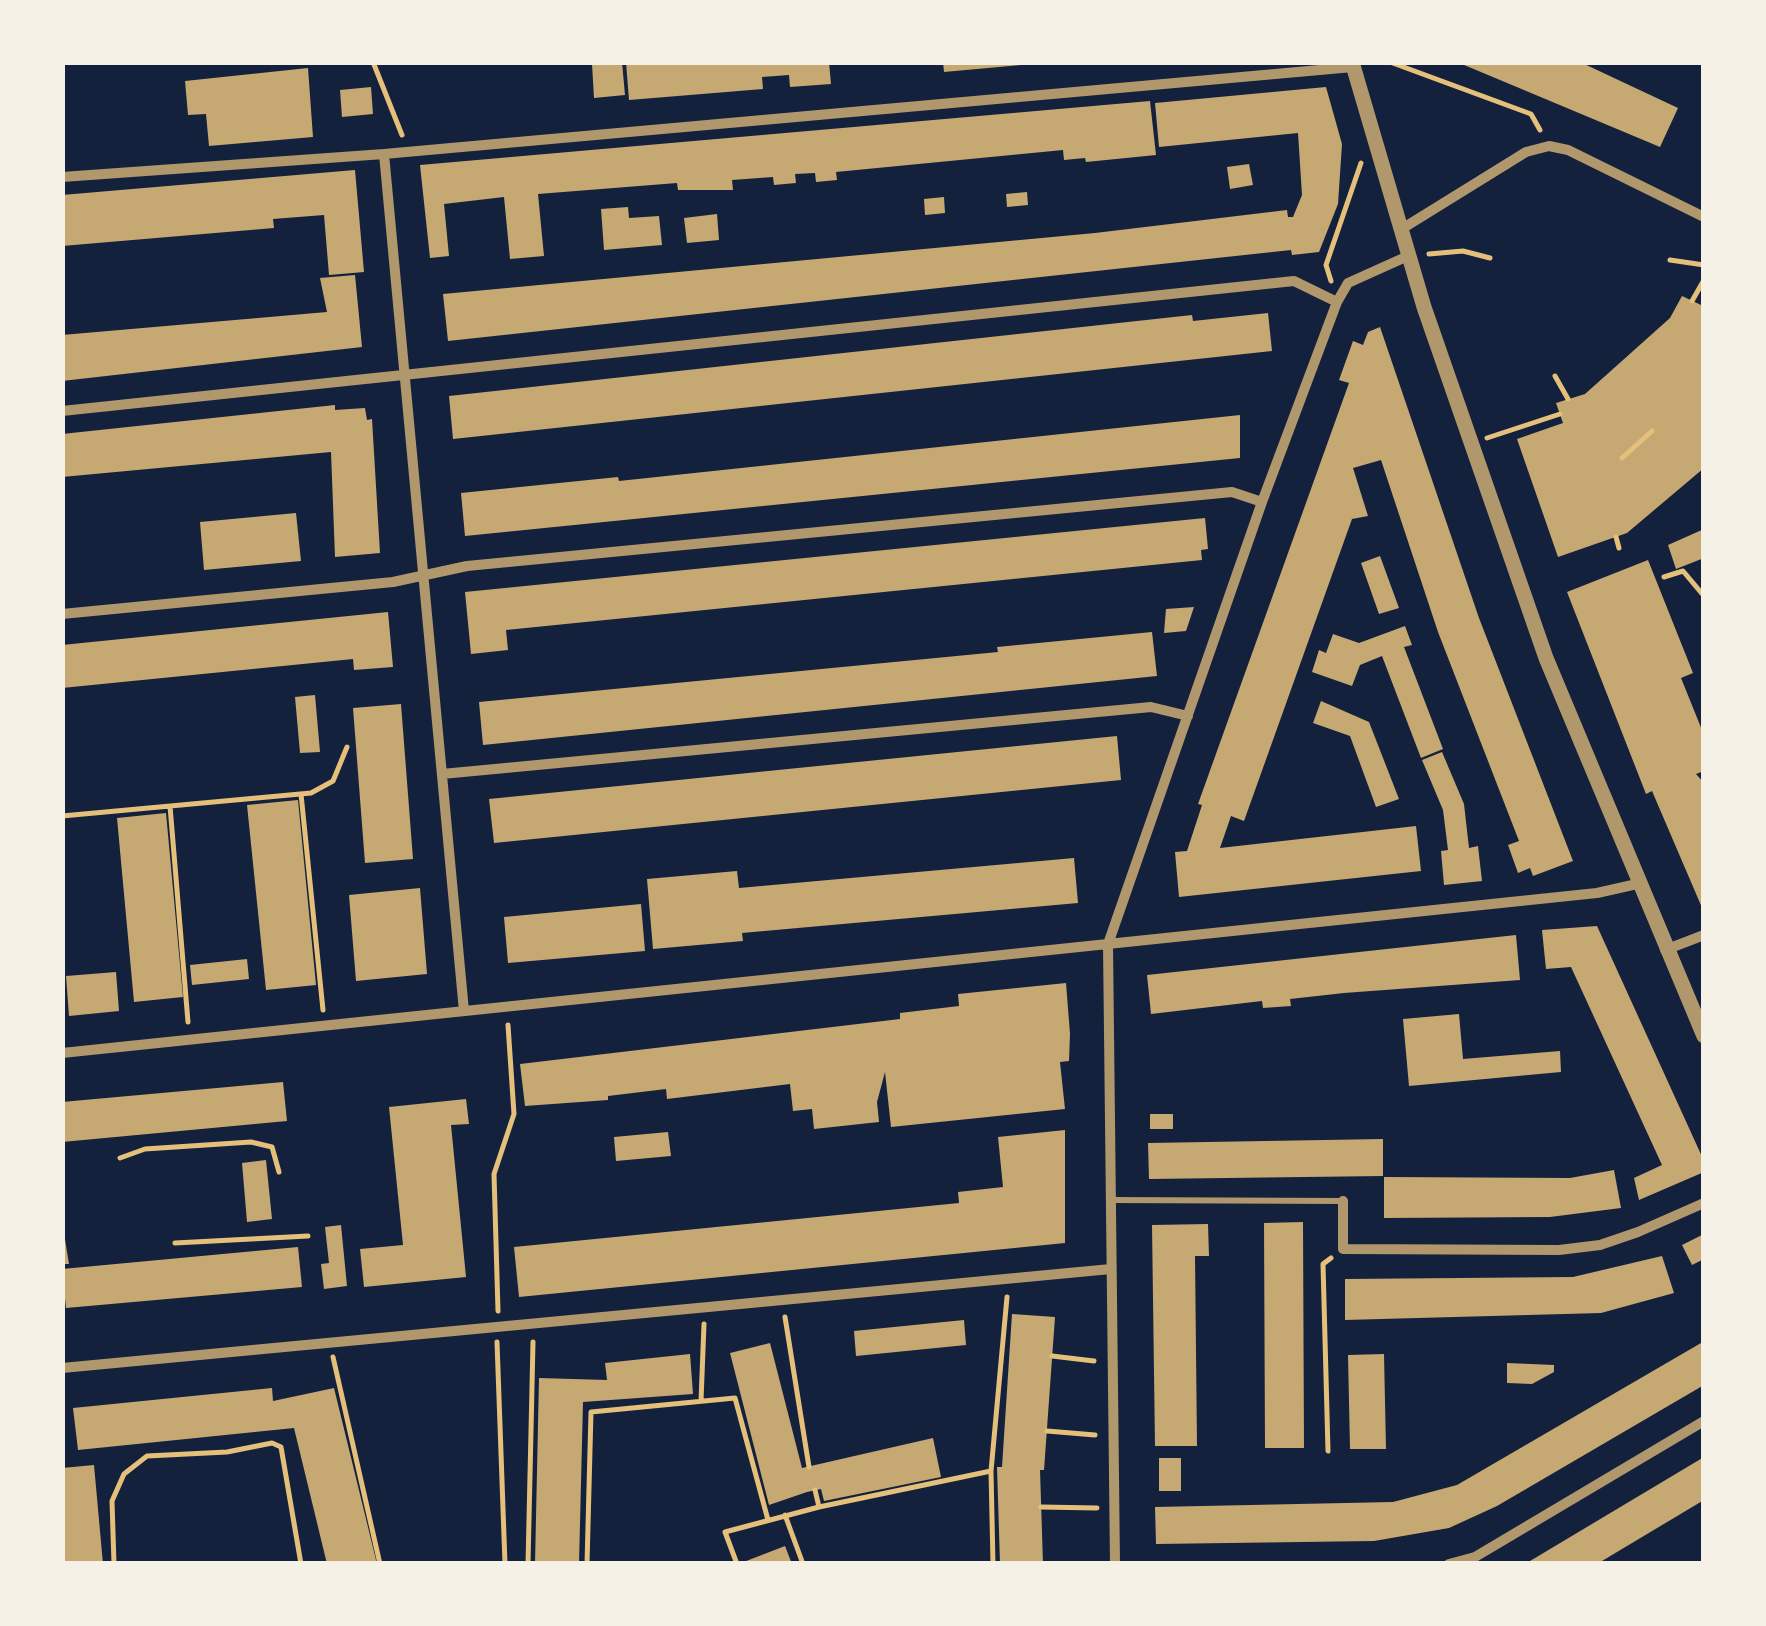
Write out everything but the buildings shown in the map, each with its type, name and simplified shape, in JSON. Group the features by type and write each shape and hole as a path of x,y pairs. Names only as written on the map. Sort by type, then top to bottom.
{"street":[{"path":"62,177 384,154 1352,65 1408,256 1546,658 1637,884 1704,1036"},
{"path":"1400,230 1526,152 1549,146 1568,150 1704,216"},
{"path":"384,154 464,1012"},
{"path":"1115,1564 1108,944 1262,502 1337,302 1348,283 1408,256"},
{"path":"62,411 1294,281 1337,302"},
{"path":"62,614 423,575 468,566 1232,492 1262,502"},
{"path":"442,774 1152,708 1188,716"},
{"path":"62,1053 1597,893 1637,884"},
{"path":"1665,950 1704,936"},
{"path":"1343,1201 1343,1249 1559,1250 1600,1244 1704,1203"},
{"path":"62,1368 331,1346 1111,1268"},
{"path":"1449,1564 1475,1556 1704,1421"}],"lane":[{"path":"1108,1200 1343,1201"}],"path":[{"path":"373,62 410,151"},
{"path":"1390,62 1531,114 1549,146"},
{"path":"1337,302 1326,265 1357,171 1374,138"},
{"path":"1408,256 1463,251 1490,258"},
{"path":"1670,260 1704,265"},
{"path":"1692,301 1704,280"},
{"path":"1555,376 1568,399"},
{"path":"1470,443 1560,414"},
{"path":"1622,458 1652,431"},
{"path":"1616,537 1619,548"},
{"path":"1664,577 1682,571 1704,596"},
{"path":"62,816 302,794 332,780 347,748"},
{"path":"302,794 325,1026"},
{"path":"170,806 190,1040"},
{"path":"504,1564 494,1174 514,1114 507,1007"},
{"path":"120,1158 145,1149 251,1142 272,1147 279,1172"},
{"path":"175,1243 308,1236"},
{"path":"1328,1452 1323,1264 1343,1249"},
{"path":"993,1564 990,1470 1009,1278"},
{"path":"782,1300 810,1467"},
{"path":"701,1402 704,1308"},
{"path":"528,1564 534,1324"},
{"path":"331,1346 380,1564"},
{"path":"1052,1356 1112,1363"},
{"path":"587,1564 591,1412 735,1398 768,1520"},
{"path":"1047,1432 1113,1436"},
{"path":"114,1564 112,1502 124,1474 147,1456 227,1452 272,1443 281,1447 301,1564"},
{"path":"736,1564 725,1532 819,1506 990,1470"},
{"path":"815,1490 819,1506"},
{"path":"1041,1507 1114,1509"},
{"path":"785,1515 803,1564"}]}
